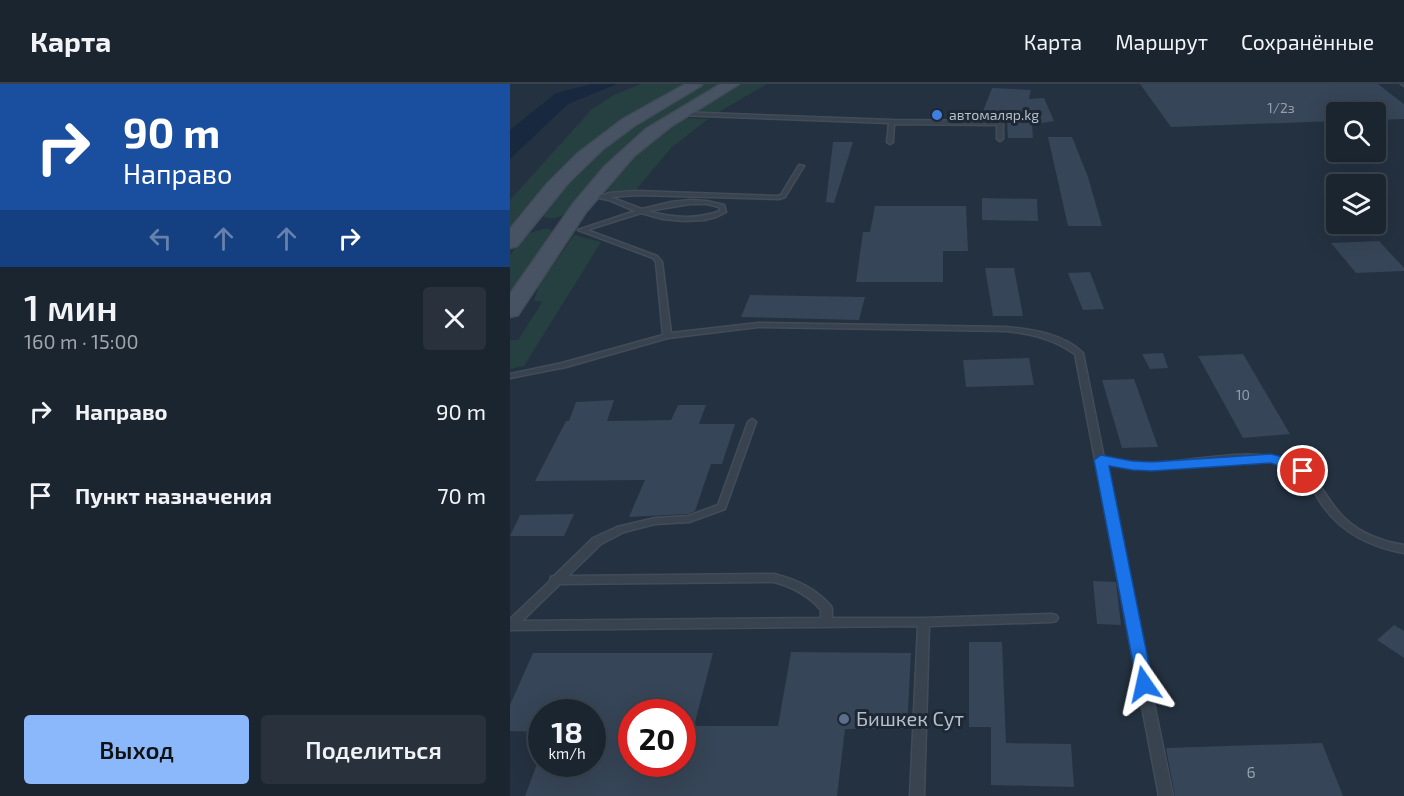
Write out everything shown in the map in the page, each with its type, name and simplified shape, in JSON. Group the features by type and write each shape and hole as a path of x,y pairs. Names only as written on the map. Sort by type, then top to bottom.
{"main road":[{"path":"510,242 568,171 607,137 648,109 696,84"},
{"path":"510,310 574,229 628,152 678,114 732,84"},
{"path":"525,223 574,229"}],"lane":[{"path":"678,114 892,123 1000,123 1000,139"},
{"path":"890,142 892,123"},
{"path":"597,195 777,198 783,196 801,166"},
{"path":"574,229 644,212 686,203 708,203 722,206 723,212 712,217 684,220 644,212 597,195"},
{"path":"574,229 656,257 667,336"},
{"path":"510,376 563,365 667,336 758,325 1008,329 1040,333 1056,338 1078,353 1166,796"},
{"path":"510,626 597,541 621,529 655,521 688,519 722,507 752,422"},
{"path":"1101,460 1132,466 1246,458 1271,458 1289,463 1303,471 1315,484 1328,506 1349,528 1377,543 1404,549"},
{"path":"555,580 774,578 797,583 816,595 827,609 826,623"},
{"path":"510,626 924,622 1052,618"},
{"path":"917,796 924,622"}],"green space":[{"path":"641,84 688,84 636,114 591,146 550,183 510,228 510,200 592,109 614,95"},
{"path":"704,84 724,84 672,114 626,148 597,176 567,213 551,218 542,216 550,202 577,173 610,143 646,117"},
{"path":"740,84 767,84 714,115 693,113 698,107"},
{"path":"679,119 708,119 672,147 634,192 605,189 640,149"},
{"path":"550,229 553,233 510,294 510,255 526,234"},
{"path":"574,235 601,242 524,366 510,369 510,340 518,340 543,301 534,301 539,285"}],"water":[{"path":"592,84 617,84 568,104 510,159 510,130 556,93"}],"building":[{"path":"1140,84 1378,84 1404,104 1404,119 1386,120 1386,102 1326,102 1326,121 1171,127"},
{"path":"992,88 1031,90 1029,99 1044,98 1054,121 1032,125 1033,138 1008,138 1007,121 980,119"},
{"path":"1048,137 1072,137 1088,177 1102,226 1068,226"},
{"path":"833,142 853,142 834,203 826,202"},
{"path":"982,198 1037,199 1038,221 982,220"},
{"path":"875,206 966,206 968,251 943,251 943,282 856,282 863,232 870,232"},
{"path":"1379,241 1404,268 1404,271 1356,273 1331,243"},
{"path":"985,268 1014,268 1023,316 993,316"},
{"path":"1090,272 1104,309 1083,310 1068,273"},
{"path":"750,295 865,297 859,320 741,317"},
{"path":"1163,353 1168,368 1150,369 1142,354"},
{"path":"1243,354 1290,434 1243,438 1198,356"},
{"path":"1029,358 1034,385 966,387 963,360"},
{"path":"1134,379 1158,447 1122,448 1102,380"},
{"path":"614,400 607,421 671,420 678,405 706,405 699,424 735,424 722,464 711,464 695,511 688,514 629,517 645,480 535,481 566,421 569,421 576,402"},
{"path":"574,514 564,536 510,536 520,515"},
{"path":"1093,581 1116,582 1121,625 1097,624"},
{"path":"1394,625 1404,631 1404,658 1377,640"},
{"path":"969,642 1002,642 1006,743 1071,744 1074,787 991,785 991,727 969,727"},
{"name":"Бишкек Сут","path":"791,652 911,653 907,729 845,729 837,796 525,796 532,777 606,777 606,699 528,699 528,732 510,731 510,705 533,653 713,653 696,718 696,699 618,699 618,777 696,777 696,726 778,726"},
{"path":"1322,743 1343,796 1175,796 1166,748"}],"place":[{"name":"автомаляр.kg","path":"937,115"},
{"name":"Бишкек Сут","path":"844,719"}],"route":[{"path":"1144,684 1101,460 1132,466 1152,466 1271,458 1289,463 1303,471"}]}
